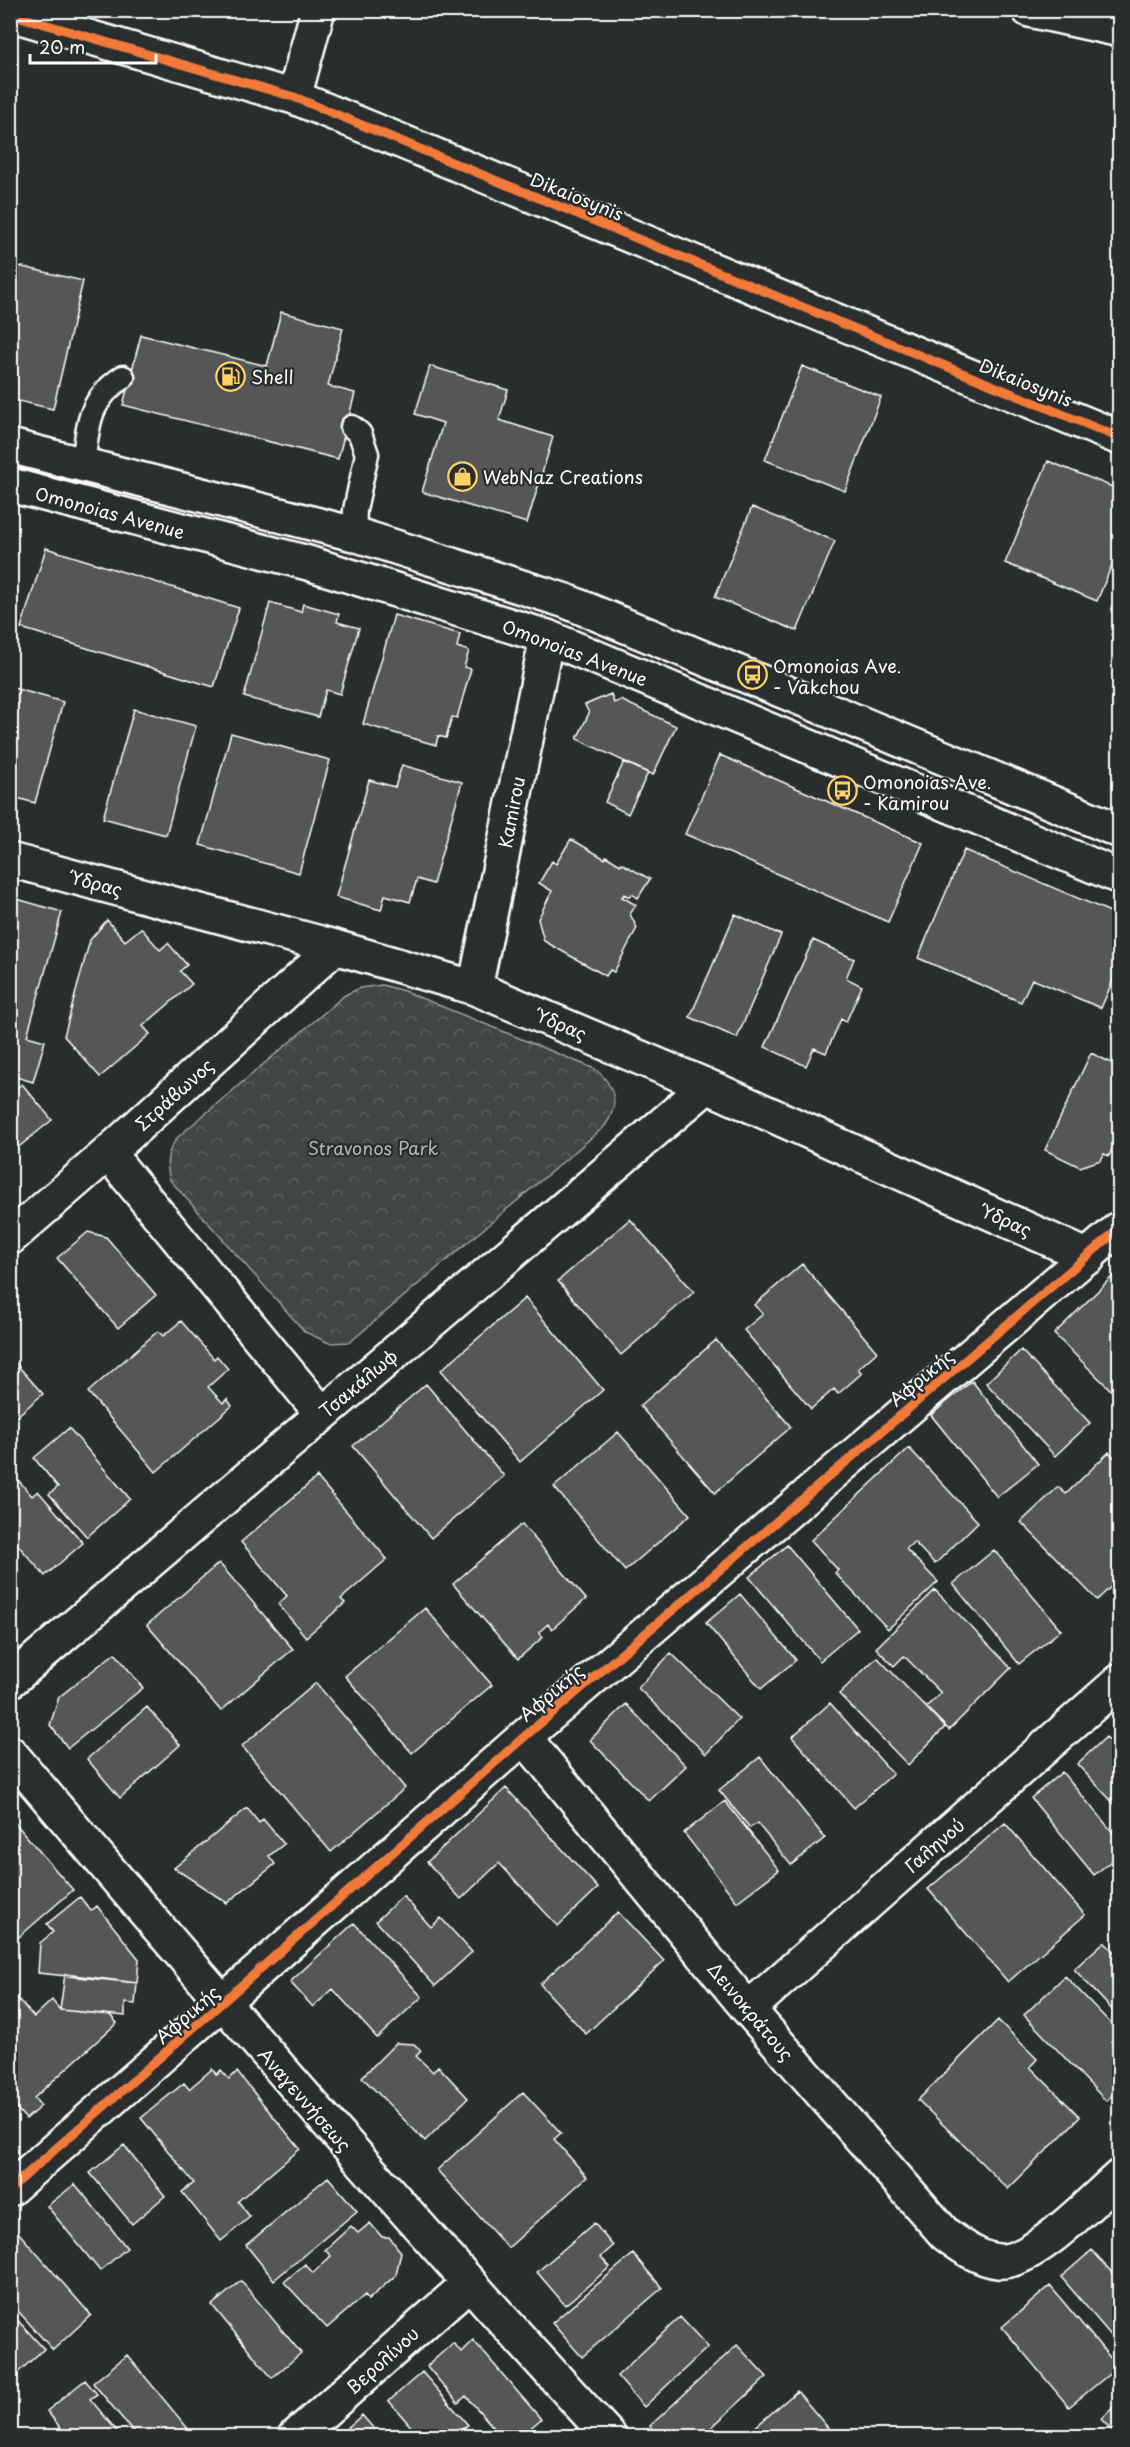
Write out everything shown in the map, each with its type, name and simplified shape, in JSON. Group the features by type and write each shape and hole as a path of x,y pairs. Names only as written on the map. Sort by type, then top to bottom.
{"street":[{"path":"294,96 318,10"},
{"path":"1029,10 1119,30"},
{"name":"Dikaiosynis","path":"10,14 294,96 1119,438"},
{"name":"Omonoias Avenue","path":"10,446 354,534 566,601 1119,831"},
{"name":"Omonoias Avenue","path":"10,485 308,563 547,637 1119,877"},
{"name":"Kamirou","path":"476,988 547,637"},
{"name":"Ύδρας","path":"10,860 335,947 476,988 707,1086 1089,1257"},
{"name":"Στράβωνος","path":"10,1238 108,1153 335,947"},
{"name":"Τσακάλωφ","path":"10,1681 707,1086"},
{"path":"108,1153 322,1414"},
{"name":"Αφρικής","path":"10,2189 222,2005 524,1737 1089,1257 1119,1228"},
{"name":"Γαληνού","path":"748,2009 1119,1681"},
{"name":"Δεινοκράτους","path":"524,1737 748,2009 945,2234 970,2252 997,2261 1019,2259 1043,2243 1119,2176"},
{"name":"Αναγεννήσεως","path":"10,1753 222,2005 468,2284 609,2436"},
{"name":"Βερολίνου","path":"296,2436 468,2284"}],"lane":[{"path":"83,466 92,410 105,389 123,377"},
{"path":"352,427 360,434 366,454 355,510 354,534"}],"green space":[{"name":"Stravonos Park","path":"382,985 404,991 595,1069 608,1082 614,1104 604,1127 350,1342 329,1343 305,1332 170,1180 168,1156 179,1136 345,995 360,988"}],"building":[{"path":"10,264 83,281 53,409 10,399"},
{"name":"Shell","path":"281,312 343,328 328,386 355,393 338,459 123,405 141,335 267,366"},
{"path":"430,366 508,390 499,420 553,437 527,523 422,492 443,423 415,414"},
{"path":"802,366 881,397 845,491 765,460"},
{"path":"1048,461 1120,490 1120,545 1097,601 1005,563"},
{"path":"752,507 835,541 797,631 715,597"},
{"path":"46,548 239,608 214,687 21,628"},
{"path":"270,603 301,612 303,604 339,614 337,622 359,628 340,694 326,690 318,717 244,697"},
{"path":"394,615 460,634 457,647 469,651 464,667 471,669 457,718 452,717 446,738 438,736 436,745 363,724"},
{"path":"10,687 63,702 35,803 10,796"},
{"path":"611,694 614,703 621,700 676,726 653,775 577,739 589,713 585,705"},
{"path":"134,709 196,726 166,835 103,818"},
{"path":"231,733 330,760 299,873 200,845"},
{"path":"720,755 923,843 888,922 685,834"},
{"path":"624,762 648,773 628,814 605,802"},
{"path":"402,765 462,782 433,884 417,879 410,902 385,895 381,910 336,897 369,780 395,787"},
{"path":"571,839 605,859 606,856 650,879 638,898 632,894 630,897 624,894 622,897 636,905 630,914 637,928 614,972 610,970 606,976 544,941 538,919 552,891 539,883 552,861 556,864"},
{"path":"964,850 1120,916 1120,964 1101,1008 1032,979 1021,1002 918,958"},
{"path":"10,897 62,912 27,1036 45,1041 33,1082 10,1075"},
{"path":"735,914 781,935 737,1038 690,1017"},
{"path":"107,920 125,941 141,928 160,950 168,943 187,965 180,971 192,984 143,1026 150,1034 100,1077 64,1036 90,940"},
{"path":"813,940 854,959 846,978 862,986 846,1022 841,1019 826,1053 814,1048 806,1066 765,1047"},
{"path":"1091,1053 1120,1067 1120,1143 1118,1146 1114,1144 1109,1156 1104,1154 1101,1160 1080,1167 1045,1150"},
{"path":"22,1084 52,1120 10,1154 10,1093"},
{"path":"630,1219 694,1292 621,1355 558,1281"},
{"path":"88,1232 106,1237 156,1295 118,1328 57,1258"},
{"path":"802,1264 877,1352 858,1369 862,1373 838,1394 834,1389 811,1409 744,1330 763,1314 754,1305"},
{"path":"1120,1269 1120,1399 1054,1334"},
{"path":"525,1298 603,1390 520,1462 441,1370"},
{"path":"181,1321 214,1359 217,1356 228,1369 208,1387 223,1403 227,1399 232,1406 156,1472 88,1392 158,1331 163,1336"},
{"path":"716,1340 791,1427 715,1493 640,1406"},
{"path":"1021,1350 1090,1423 1055,1456 986,1383"},
{"path":"10,1357 43,1394 10,1422"},
{"path":"972,1381 1038,1464 997,1497 931,1415"},
{"path":"426,1384 504,1476 431,1538 353,1446"},
{"path":"69,1428 130,1499 87,1537 49,1494 58,1487 34,1458"},
{"path":"618,1432 690,1515 625,1571 554,1487"},
{"path":"909,1448 978,1522 935,1564 914,1542 906,1549 938,1582 888,1629 835,1573 838,1570 811,1540"},
{"path":"1109,1452 1120,1463 1120,1578 1097,1600 1021,1522 1058,1487 1066,1494"},
{"path":"12,1473 32,1496 38,1491 83,1543 45,1576 10,1536"},
{"path":"317,1477 387,1559 341,1599 345,1603 306,1637 278,1604 287,1596 241,1542"},
{"path":"522,1524 586,1599 552,1629 548,1624 539,1632 543,1637 518,1659 453,1584"},
{"path":"787,1545 858,1629 820,1661 749,1577"},
{"path":"994,1550 1061,1630 1019,1664 953,1584"},
{"path":"219,1563 293,1649 221,1711 147,1625"},
{"path":"935,1590 1011,1668 949,1730 926,1707 941,1693 904,1656 894,1666 876,1648"},
{"path":"740,1594 796,1660 761,1689 706,1623"},
{"path":"425,1608 492,1685 412,1753 345,1676"},
{"path":"115,1653 143,1688 68,1748 50,1725 59,1697"},
{"path":"671,1653 739,1719 706,1754 638,1688"},
{"path":"877,1657 945,1727 908,1765 839,1694"},
{"path":"316,1683 405,1788 331,1852 242,1746"},
{"path":"830,1703 893,1774 854,1808 792,1737"},
{"path":"626,1704 686,1766 649,1801 590,1740"},
{"path":"147,1707 180,1745 120,1798 87,1759"},
{"path":"1106,1737 1120,1752 1120,1810 1077,1764"},
{"path":"760,1757 825,1838 791,1865 757,1823 750,1828 719,1790"},
{"path":"1062,1772 1120,1841 1120,1854 1094,1875 1031,1798"},
{"path":"506,1788 598,1888 558,1926 499,1863 461,1899 427,1862"},
{"path":"725,1801 779,1870 737,1902 684,1833"},
{"path":"247,1808 259,1823 263,1819 284,1844 269,1856 275,1864 227,1903 174,1868"},
{"path":"15,1823 73,1890 12,1943 10,1827"},
{"path":"1005,1823 1085,1915 1008,1982 928,1889"},
{"path":"403,1896 431,1927 441,1918 472,1952 435,1986 376,1921"},
{"path":"80,1897 91,1911 97,1906 139,1959 137,1983 38,1973 40,1943 53,1932 47,1924"},
{"path":"618,1912 664,1961 586,2034 540,1984"},
{"path":"354,1923 422,1997 377,2038 333,1989 313,2007 290,1982"},
{"path":"1104,1942 1120,1958 1120,2018 1074,1969"},
{"path":"65,1974 137,1983 135,2004 125,2003 125,2016 60,2010"},
{"path":"1065,1976 1120,2033 1120,2088 1106,2101 1024,2015"},
{"path":"16,1997 34,2017 52,2000 60,2010 110,2015 117,2023 34,2098 41,2106 26,2119 10,2101 10,2001"},
{"path":"998,2020 1037,2059 1030,2067 1080,2117 1008,2189 918,2100"},
{"path":"396,2043 414,2044 421,2051 416,2056 433,2072 438,2066 468,2098 425,2141 362,2077"},
{"path":"212,2069 217,2075 221,2070 229,2079 237,2072 300,2149 238,2201 250,2217 221,2241 182,2192 194,2183 141,2118 184,2083 189,2089"},
{"path":"523,2092 561,2133 554,2139 587,2177 508,2248 437,2170"},
{"path":"124,2145 165,2196 132,2224 90,2173"},
{"path":"328,2177 357,2211 274,2280 246,2245"},
{"path":"75,2184 127,2248 100,2271 47,2206"},
{"path":"370,2223 382,2237 389,2237 401,2252 396,2275 368,2300 365,2295 327,2328 284,2282 305,2264 313,2273 331,2256 325,2250 351,2226 358,2233"},
{"path":"594,2223 613,2246 601,2257 610,2267 565,2305 537,2272"},
{"path":"17,2231 91,2315 53,2350 10,2302 10,2237"},
{"path":"1092,2250 1120,2282 1120,2346 1061,2277"},
{"path":"633,2254 662,2288 582,2357 552,2323"},
{"path":"241,2281 301,2353 272,2378 212,2305"},
{"path":"1050,2286 1118,2367 1069,2407 1002,2327"},
{"path":"10,2312 44,2349 14,2376 10,2371"},
{"path":"680,2317 708,2347 644,2407 617,2376"},
{"path":"473,2340 541,2419 521,2436 501,2436 466,2396 458,2403 427,2366 453,2343 461,2352"},
{"path":"737,2345 767,2377 702,2436 659,2436 650,2426"},
{"path":"127,2355 194,2436 137,2436 93,2383"},
{"path":"422,2372 468,2425 454,2436 419,2436 389,2401"},
{"path":"85,2380 97,2394 90,2399 121,2436 67,2436 47,2411"},
{"path":"797,2391 833,2436 745,2436"},
{"path":"1120,2401 1120,2436 1117,2436 1101,2419"},
{"path":"362,2415 380,2436 338,2436"}],"cycle path":[{"path":"10,14 294,97 1120,438"},
{"path":"10,2189 524,1737 1120,1228"}],"place":[{"name":"Shell","path":"230,376"},
{"name":"WebNaz Creations","path":"462,476"},
{"name":"Omonoias Ave. - Vakchou","path":"752,675"},
{"name":"Omonoias Ave. - Kamirou","path":"842,791"}]}
